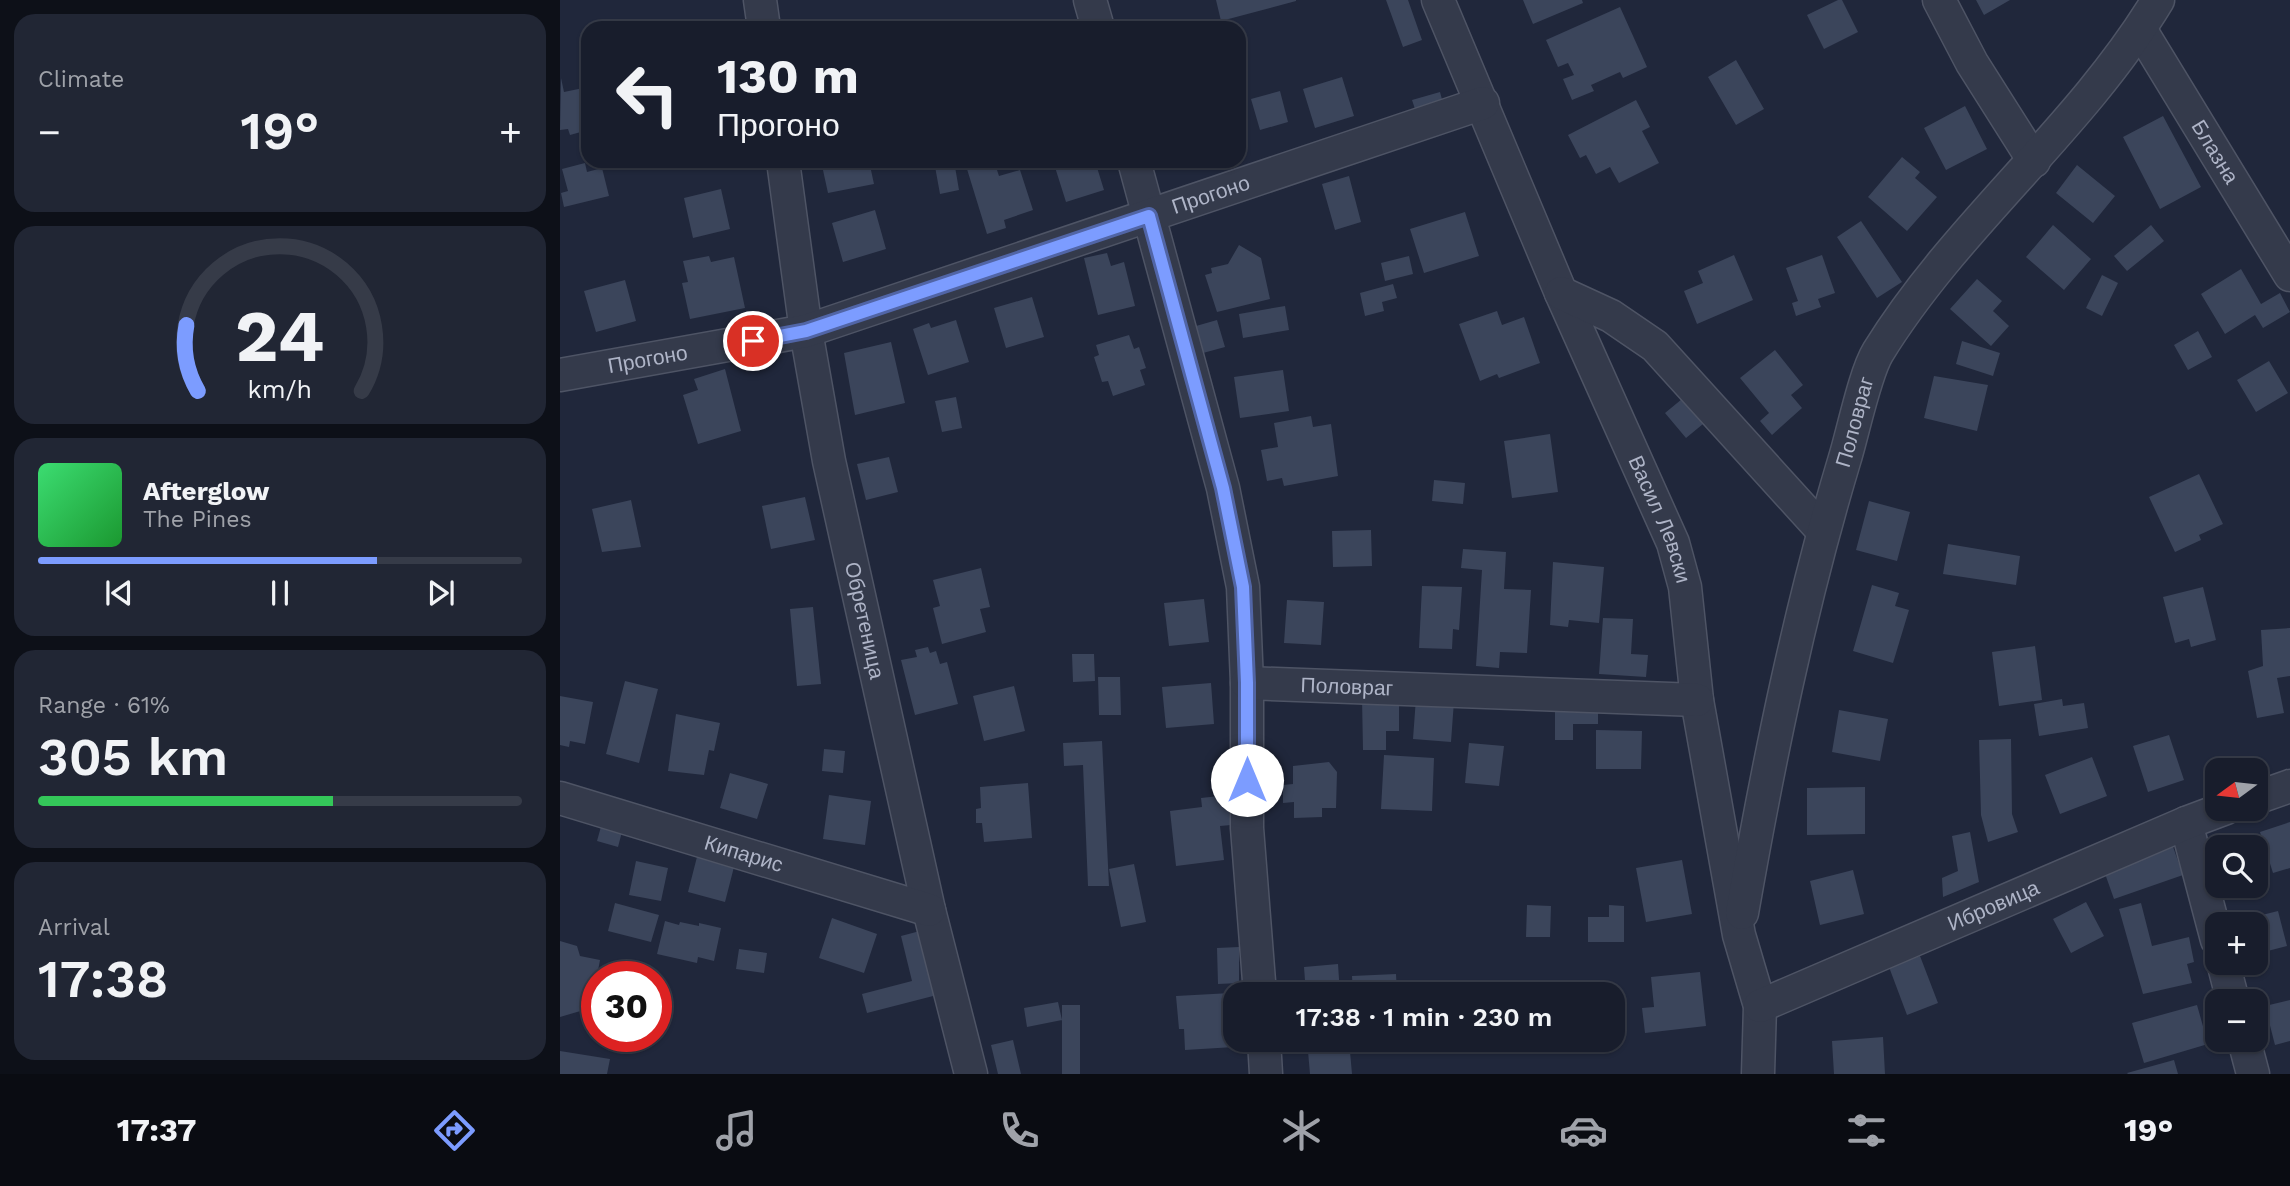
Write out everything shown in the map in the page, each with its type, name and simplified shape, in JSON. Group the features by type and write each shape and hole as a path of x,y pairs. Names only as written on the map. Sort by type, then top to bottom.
{"street":[{"path":"760,0 763,21"},
{"path":"1090,0 1096,21"},
{"name":"Васил Левски","path":"1438,0 1561,293 1673,543 1685,587 1697,700 1739,935 1760,1006 1758,1074"},
{"path":"1939,0 1972,64 2034,161"},
{"name":"Половраг","path":"1739,935 1769,760 1823,531 1877,354 1944,261 2034,161 2140,29 2158,0"},
{"name":"Блазна","path":"2140,29 2290,275"},
{"name":"Прогоно","path":"564,369 806,331 1483,103"},
{"name":"Обретеница","path":"784,168 806,331 829,461 929,910 971,1074"},
{"path":"1136,168 1225,501 1243,587 1247,683 1247,828 1259,982"},
{"path":"1561,293 1611,316 1655,346 1823,531"},
{"name":"Половраг","path":"1247,683 1697,700"},
{"path":"2268,794 2290,786"},
{"name":"Кипарис","path":"560,798 929,910"},
{"name":"Ибровица","path":"1760,1006 2205,815"},
{"path":"2186,822 2210,912"},
{"path":"1265,1052 1266,1074"},
{"path":"2247,1052 2253,1074"}],"building":[{"path":"1216,0 1296,0 1296,1 1221,21"},
{"path":"1386,0 1408,0 1422,40 1403,47"},
{"path":"1523,0 1582,0 1583,3 1533,24"},
{"path":"1842,0 1858,32 1824,49 1807,15"},
{"path":"1976,0 2010,0 1984,15"},
{"path":"1620,7 1647,67 1623,78 1620,72 1591,85 1594,91 1572,100 1563,79 1574,75 1568,63 1558,67 1546,40"},
{"path":"1736,60 1764,109 1736,125 1708,77"},
{"path":"1342,77 1354,116 1315,128 1303,89"},
{"path":"561,78 564,92 581,88 581,132 570,135 568,129 560,130"},
{"path":"1280,91 1288,122 1260,130 1251,99"},
{"path":"1440,92 1444,107 1417,115 1412,100"},
{"path":"1636,100 1650,127 1642,131 1659,163 1619,183 1610,167 1596,174 1586,155 1580,158 1568,135"},
{"path":"1965,106 1987,149 1946,170 1924,128"},
{"path":"2163,116 2201,187 2160,209 2123,137"},
{"path":"1902,157 1920,172 1915,178 1937,197 1907,231 1868,197"},
{"path":"581,164 581,168 586,168 587,172 602,168 609,196 564,207 561,193 568,191 562,169"},
{"path":"2077,165 2115,196 2093,223 2056,193"},
{"path":"823,168 871,168 874,184 828,193"},
{"path":"935,168 955,168 959,190 940,194"},
{"path":"996,168 999,176 1020,170 1033,210 1004,220 1006,228 987,234 967,169"},
{"path":"1055,168 1097,168 1104,190 1066,202"},
{"path":"1349,176 1361,222 1335,230 1322,184"},
{"path":"721,189 730,229 693,238 684,198"},
{"path":"875,210 886,249 843,262 832,223"},
{"path":"1465,212 1479,256 1424,273 1410,229"},
{"path":"1861,221 1902,282 1877,298 1837,237"},
{"path":"2053,225 2091,259 2064,290 2026,257"},
{"path":"2151,225 2164,241 2127,271 2114,256"},
{"path":"1239,245 1261,258 1270,299 1217,312 1205,275 1212,273 1211,268 1228,264"},
{"path":"1107,253 1111,266 1124,262 1135,306 1098,315 1084,258"},
{"path":"1734,255 1753,300 1697,324 1684,291 1703,283 1698,271"},
{"path":"1822,255 1835,293 1818,299 1821,307 1796,316 1792,303 1798,301 1786,268"},
{"path":"709,256 711,262 734,257 745,308 690,319 682,283 688,282 683,261"},
{"path":"1409,256 1413,274 1385,281 1381,263"},
{"path":"2241,269 2261,304 2280,293 2290,312 2263,328 2255,315 2225,334 2201,294"},
{"path":"2102,275 2118,283 2102,316 2086,308"},
{"path":"1977,279 2002,301 1993,311 2009,326 1991,346 1950,309"},
{"path":"625,280 636,321 596,332 584,291"},
{"path":"1393,284 1397,298 1382,302 1384,311 1365,316 1360,293"},
{"path":"1032,297 1044,337 1006,348 994,308"},
{"path":"1285,306 1289,330 1243,338 1239,314"},
{"path":"1497,311 1502,325 1524,317 1540,363 1499,378 1497,374 1480,381 1459,324"},
{"path":"956,320 969,362 928,375 913,329 929,323 931,328"},
{"path":"1217,320 1225,347 1203,353 1196,326"},
{"path":"2198,331 2212,357 2188,370 2174,345"},
{"path":"1129,335 1134,349 1139,347 1146,368 1140,370 1145,385 1113,396 1108,381 1102,382 1094,357 1099,355 1096,345"},
{"path":"1962,341 2000,353 1993,376 1956,364"},
{"path":"891,342 905,403 855,415 844,353"},
{"path":"1775,350 1803,385 1791,395 1802,408 1772,435 1760,421 1769,413 1740,378"},
{"path":"2269,361 2288,393 2256,412 2237,380"},
{"path":"725,369 741,431 698,444 683,395 698,390 694,379"},
{"path":"1283,370 1289,411 1240,418 1234,377"},
{"path":"1934,376 1988,385 1977,431 1924,418"},
{"path":"956,397 962,428 942,432 935,401"},
{"path":"1682,399 1703,424 1686,438 1665,413"},
{"path":"1311,416 1313,427 1331,424 1338,476 1284,486 1282,478 1267,481 1261,450 1278,447 1274,423"},
{"path":"1550,434 1558,492 1512,498 1504,441"},
{"path":"889,457 898,492 866,500 857,464"},
{"path":"2199,474 2223,524 2199,535 2201,540 2175,552 2149,497"},
{"path":"1434,480 1465,483 1463,504 1432,501"},
{"path":"805,497 815,540 771,549 762,506"},
{"path":"631,500 641,547 602,552 592,509"},
{"path":"1869,501 1910,512 1897,561 1856,550"},
{"path":"1371,530 1372,566 1333,567 1332,531"},
{"path":"1948,544 2020,556 2016,585 1943,574"},
{"path":"1463,549 1506,552 1504,589 1531,590 1527,653 1500,652 1499,668 1476,666 1482,570 1461,568"},
{"path":"1553,562 1604,567 1599,623 1569,620 1568,627 1550,625"},
{"path":"981,568 990,607 980,609 986,632 942,644 933,608 940,606 933,580"},
{"path":"1872,585 1899,593 1895,606 1909,610 1893,663 1853,651"},
{"path":"1422,586 1462,587 1459,630 1453,629 1452,649 1419,648"},
{"path":"2203,587 2216,640 2191,647 2189,639 2175,643 2163,597"},
{"path":"1204,599 1209,642 1169,646 1164,603"},
{"path":"1287,600 1324,602 1321,645 1284,643"},
{"path":"813,607 821,684 797,686 790,609"},
{"path":"1603,618 1633,619 1631,654 1648,655 1646,677 1599,674"},
{"path":"2290,628 2290,676 2277,678 2284,713 2257,718 2248,671 2263,666 2261,630"},
{"path":"2035,646 2042,700 1999,706 1992,652"},
{"path":"928,647 930,653 936,651 940,664 947,662 958,704 915,715 901,660 917,657 915,650"},
{"path":"1072,654 1094,654 1095,681 1073,682"},
{"path":"1098,677 1120,677 1121,715 1099,715"},
{"path":"625,681 658,689 639,763 606,754"},
{"path":"1211,683 1214,724 1166,728 1162,687"},
{"path":"1014,686 1025,731 984,741 973,696"},
{"path":"560,696 593,702 585,744 570,741 569,747 560,745"},
{"path":"1362,698 1399,698 1399,731 1386,731 1386,750 1363,750"},
{"path":"1416,698 1454,701 1451,742 1413,739"},
{"path":"2062,699 2063,706 2084,703 2088,728 2039,736 2034,704"},
{"path":"1555,706 1598,706 1598,724 1573,724 1573,740 1555,740"},
{"path":"1839,710 1888,719 1880,761 1832,752"},
{"path":"676,714 720,723 714,751 709,750 704,775 668,771"},
{"path":"1596,730 1642,731 1641,769 1596,769"},
{"path":"2169,735 2184,780 2148,792 2133,746"},
{"path":"2011,739 2012,814 2018,832 1988,842 1981,815 1979,740"},
{"path":"1102,741 1109,886 1088,886 1083,765 1064,766 1063,743"},
{"path":"1469,743 1504,746 1499,786 1465,783"},
{"path":"824,749 845,751 843,773 822,771"},
{"path":"1384,755 1434,758 1432,811 1381,809"},
{"path":"2092,757 2107,796 2060,814 2045,775"},
{"path":"1329,762 1337,772 1336,808 1322,808 1322,817 1294,818 1294,802 1283,803 1283,785 1293,784 1293,766"},
{"path":"730,773 768,784 757,819 720,808"},
{"path":"1028,783 1032,838 984,842 982,823 976,823 976,809 981,808 980,787"},
{"path":"1865,787 1865,834 1807,835 1807,788"},
{"path":"829,795 871,801 865,845 823,839"},
{"path":"1228,795 1231,825 1220,826 1224,860 1176,866 1170,811 1202,807 1201,798"},
{"path":"2290,822 2290,868 2273,873 2268,857 2268,835 2261,835 2260,832"},
{"path":"602,823 623,828 618,847 597,841"},
{"path":"1970,832 1979,882 1943,897 1942,878 1958,871 1952,836"},
{"path":"2172,844 2183,875 2114,899 2103,868"},
{"path":"698,853 735,863 725,902 688,892"},
{"path":"1682,860 1692,914 1646,922 1636,868"},
{"path":"636,861 668,868 661,901 629,895"},
{"path":"1134,864 1146,922 1121,927 1109,869"},
{"path":"1853,870 1864,914 1820,925 1810,881"},
{"path":"2086,902 2104,936 2071,953 2053,919"},
{"path":"615,903 659,915 651,942 608,931"},
{"path":"2141,903 2152,946 2189,937 2194,962 2187,964 2192,983 2143,994 2119,909"},
{"path":"1527,905 1551,906 1550,937 1526,937"},
{"path":"1609,905 1624,906 1624,942 1588,942 1588,917 1609,917"},
{"path":"2278,911 2287,946 2268,951 2268,914"},
{"path":"832,918 877,934 864,973 819,958"},
{"path":"665,921 679,925 680,922 699,926 699,923 721,928 714,961 698,957 697,963 657,954"},
{"path":"920,931 937,995 867,1013 862,994 912,981 901,936"},
{"path":"560,941 577,946 580,956 600,960 581,961 581,1011 560,1017"},
{"path":"1239,947 1239,982 1218,984 1217,948"},
{"path":"739,949 767,953 764,973 736,969"},
{"path":"1920,956 1938,1003 1907,1015 1889,967"},
{"path":"1338,964 1339,982 1305,982 1304,967"},
{"path":"1700,972 1706,1026 1645,1033 1642,1008 1654,1007 1651,977"},
{"path":"1396,974 1396,982 1352,982 1352,976"},
{"path":"1223,993 1223,1048 1185,1050 1184,1029 1179,1029 1176,996"},
{"path":"2290,1000 2290,1041 2275,1045 2268,1018 2268,1005"},
{"path":"1058,1002 1062,1020 1027,1027 1024,1008"},
{"path":"1062,1005 1080,1005 1080,1074 1062,1074"},
{"path":"2197,1005 2205,1033 2205,1045 2144,1063 2132,1023"},
{"path":"1883,1037 1885,1074 1834,1074 1832,1041"},
{"path":"1013,1040 1021,1074 998,1074 991,1045"},
{"path":"560,1051 610,1059 607,1074 560,1074"},
{"path":"1308,1052 1350,1052 1352,1074 1310,1074"},
{"path":"2174,1060 2178,1074 2127,1073"}],"route":[{"path":"753,341 806,331 1149,216 1223,488 1243,587 1247,780"}]}
